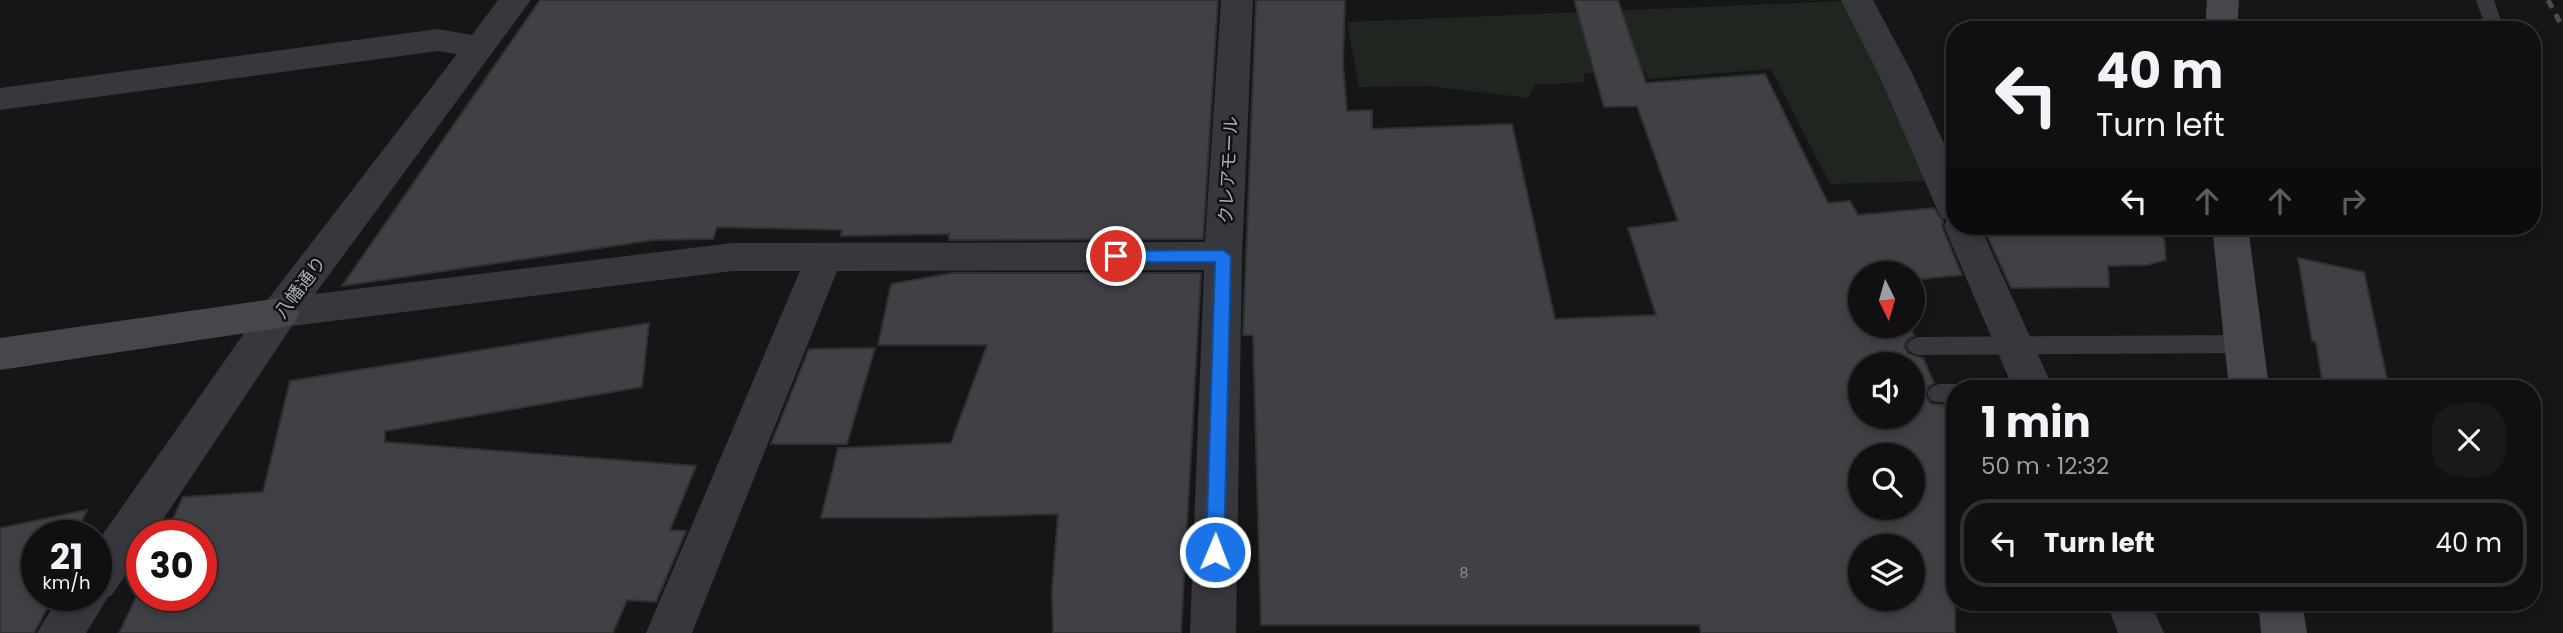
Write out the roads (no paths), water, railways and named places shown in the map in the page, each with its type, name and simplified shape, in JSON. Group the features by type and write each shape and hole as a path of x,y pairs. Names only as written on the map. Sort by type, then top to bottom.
{"street":[{"name":"八幡通り","path":"112,558 280,313 515,0"},
{"name":"クレアモール","path":"1213,633 1223,256 1237,0"},
{"path":"1857,0 1896,75 1946,189"},
{"path":"2222,21 2223,0"},
{"path":"0,99 438,40 481,47"},
{"path":"1966,235 2029,380"},
{"path":"2231,235 2248,380"},
{"path":"0,354 280,313 733,257 1223,256"},
{"path":"669,633 824,257"},
{"path":"60,633 75,611"},
{"path":"2132,611 2141,633"},
{"path":"2281,611 2284,633"}],"lane":[{"path":"2484,0 2492,21"},
{"path":"1918,346 2244,344"}],"railway":[{"path":"2548,0 2563,28"}]}
